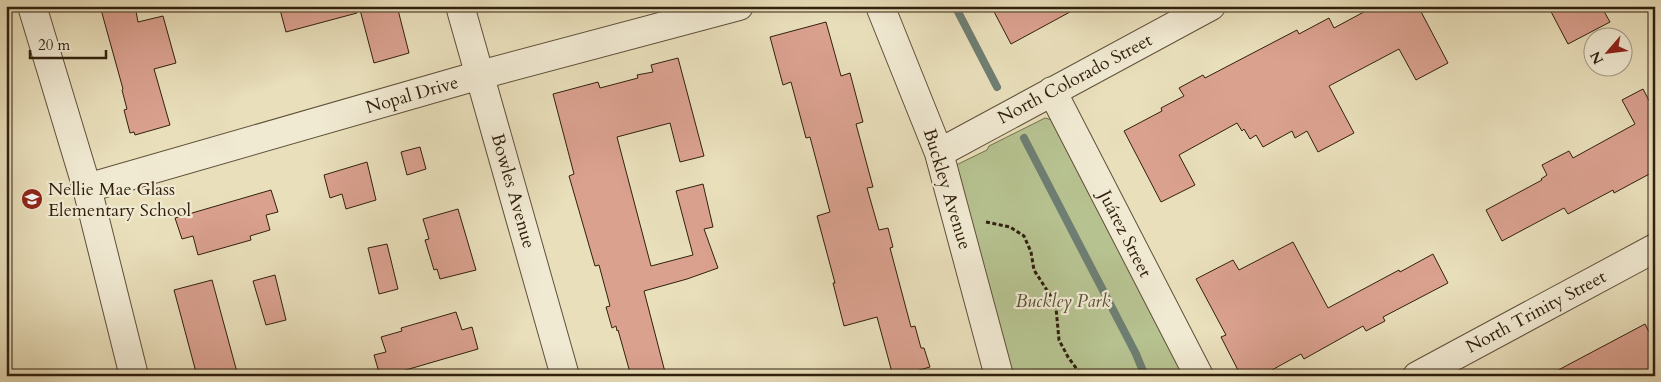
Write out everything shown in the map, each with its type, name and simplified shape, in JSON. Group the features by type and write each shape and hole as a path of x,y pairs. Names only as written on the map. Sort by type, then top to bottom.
{"street":[{"path":"32,6 86,188 134,376"},
{"name":"Bowles Avenue","path":"460,6 565,376"},
{"name":"Nopal Drive","path":"86,188 480,75 739,6"},
{"name":"Buckley Avenue","path":"880,6 939,153 1000,376"},
{"name":"North Colorado Street","path":"939,153 1211,6"},
{"name":"Juárez Street","path":"1052,91 1199,376"},
{"name":"North Trinity Street","path":"1417,376 1655,248"}],"path":[{"path":"986,222 1010,227 1024,236 1034,270 1056,308 1060,340 1068,357 1082,376"}],"green space":[{"name":"Buckley Park","path":"1045,118 1056,123 1187,376 1007,376 950,168"}],"building":[{"path":"100,6 135,6 138,22 163,16 176,63 154,69 170,125 135,135 134,132 130,133 124,110 127,109 123,89"},
{"path":"279,6 356,6 357,13 286,32"},
{"path":"359,6 397,6 409,53 374,63"},
{"path":"991,6 1081,6 1011,44"},
{"path":"1375,6 1418,6 1448,63 1416,80 1399,49 1329,86 1354,133 1318,152 1307,131 1295,138 1292,131 1263,147 1256,135 1250,139 1244,129 1242,131 1237,123 1179,155 1195,185 1161,202 1124,131 1162,111 1161,108 1184,96 1179,88 1203,75 1205,78 1297,30 1299,34 1329,18 1334,28"},
{"path":"1548,6 1601,6 1610,22 1599,28 1584,28 1584,36 1568,44"},
{"path":"826,22 841,76 850,73 863,122 856,124 873,187 867,188 879,230 888,228 893,247 890,248 911,327 915,326 921,348 924,348 930,367 898,376 893,376 877,317 844,326 833,283 835,283 817,216 830,212 810,137 806,138 791,82 783,85 770,37"},
{"path":"678,58 704,156 680,162 670,123 617,137 651,266 693,255 676,191 703,184 713,227 704,229 718,268 644,291 666,376 631,376 618,330 616,326 612,328 606,307 610,306 599,265 595,266 569,176 574,174 553,94 598,82 600,88 638,78 637,75 653,72 651,65"},
{"path":"1643,89 1655,112 1655,171 1614,193 1613,190 1568,214 1564,208 1502,241 1486,210 1542,180 1547,175 1542,165 1569,151 1573,158 1635,124 1622,100"},
{"path":"420,147 426,169 407,175 401,152"},
{"path":"367,162 376,200 346,209 342,194 330,198 324,175"},
{"path":"271,190 278,212 266,215 270,230 250,236 251,240 198,255 193,236 182,239 175,218"},
{"path":"458,209 476,270 440,279 437,269 434,270 425,240 429,239 423,219"},
{"path":"1293,242 1328,308 1433,254 1448,283 1383,317 1385,321 1366,331 1363,326 1304,359 1301,354 1261,376 1241,376 1221,337 1226,335 1196,279 1233,260 1239,270"},
{"path":"387,244 398,289 379,294 368,248"},
{"path":"275,275 286,320 266,325 253,281"},
{"path":"212,280 238,376 197,376 174,290"},
{"path":"456,312 462,330 472,327 478,349 380,376 374,355 386,352 381,337 402,331 401,328"},
{"path":"1645,324 1649,332 1655,329 1655,376 1547,376"}],"waterway":[{"path":"955,6 997,87"},
{"path":"1024,138 1136,354 1145,376"}],"place":[{"name":"Nellie Mae Glass Elementary School","path":"32,199"}]}
